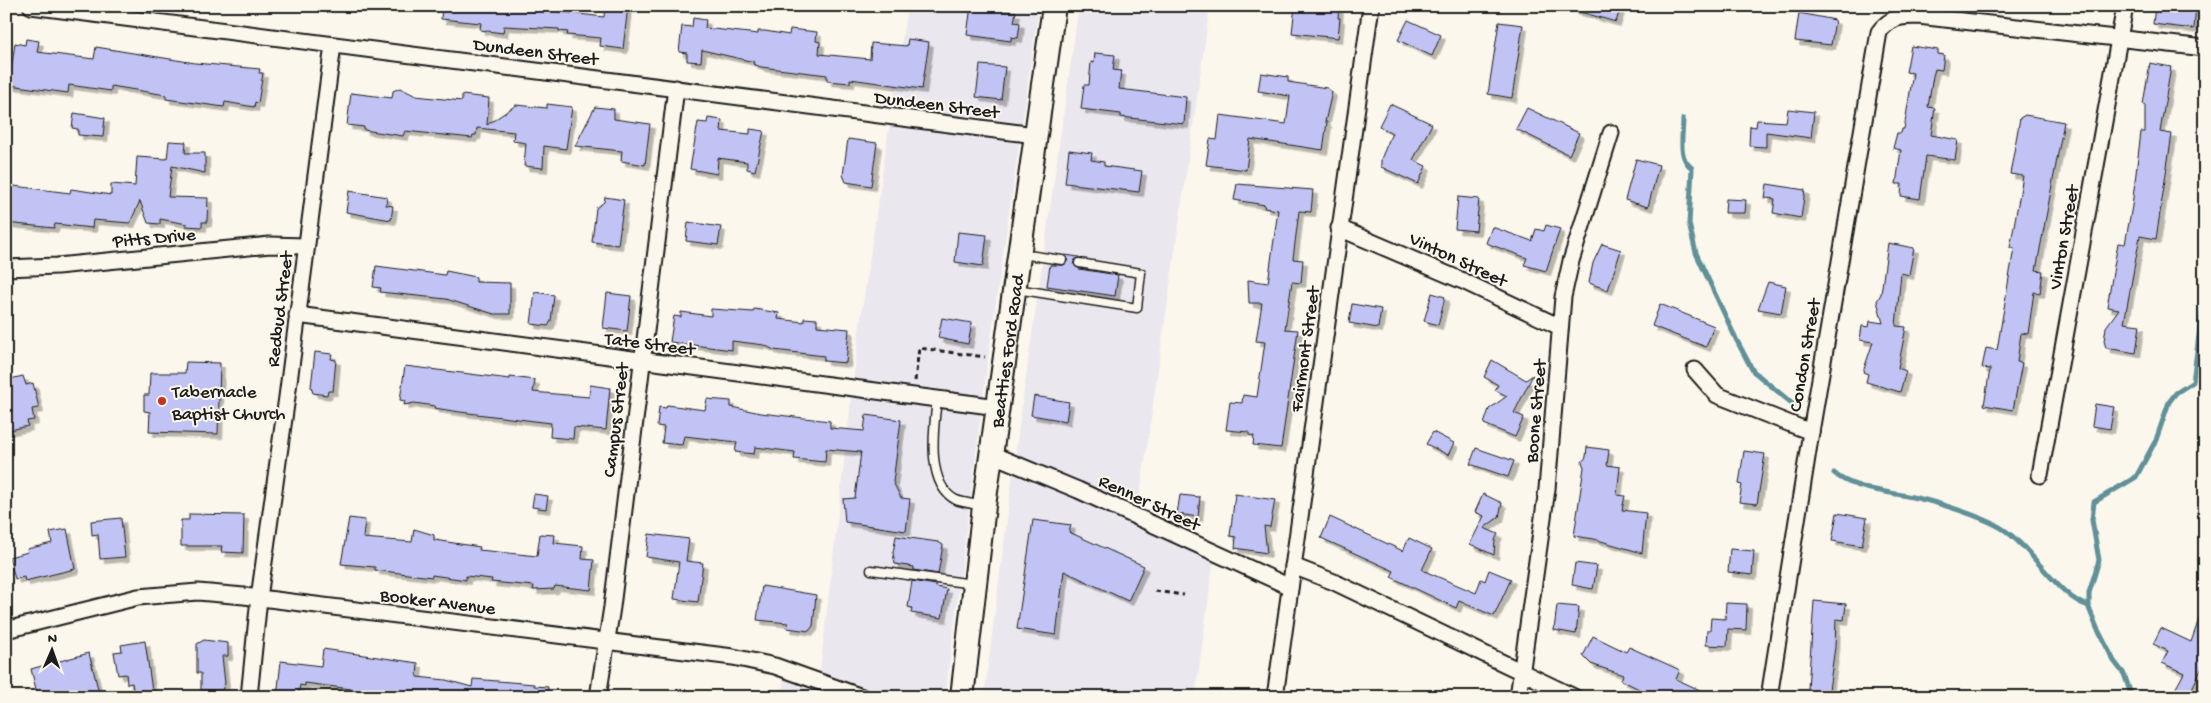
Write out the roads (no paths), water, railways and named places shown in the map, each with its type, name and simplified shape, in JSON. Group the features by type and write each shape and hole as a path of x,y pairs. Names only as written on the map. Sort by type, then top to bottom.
{"main road":[{"name":"Beatties Ford Road","path":"962,697 984,506 1054,6"}],"street":[{"name":"Dundeen Street","path":"31,6 676,88 1035,136"},
{"name":"Fairmont Street","path":"1275,697 1371,6"},
{"name":"Vinton Street","path":"2040,475 2125,6"},
{"name":"Condon Street","path":"1769,697 1811,432 1879,32 1892,19 1918,16 2119,40"},
{"path":"2119,40 2205,48"},
{"name":"Redbud Street","path":"249,697 258,598 333,44"},
{"name":"Campus Street","path":"598,697 676,88"},
{"name":"Boone Street","path":"1518,697 1547,489 1560,353 1563,297 1571,261 1611,133"},
{"name":"Vinton Street","path":"1339,228 1463,281 1560,327"},
{"name":"Pitts Drive","path":"6,268 57,266 270,245 305,246"},
{"name":"Tate Street","path":"297,315 998,407"},
{"path":"1695,370 1717,395 1811,432"},
{"name":"Renner Street","path":"991,454 1078,490 1290,587"},
{"path":"1293,566 1334,582 1574,697"},
{"name":"Booker Avenue","path":"6,630 138,597 198,592 606,640 733,657 767,664 862,697"}],"lane":[{"path":"1019,254 1062,260"},
{"path":"1014,288 1137,308 1142,273 1079,263"},
{"path":"937,399 934,465 944,487 956,500 984,506"},
{"path":"871,570 975,584"}],"waterway":[{"path":"1683,119 1682,139 1684,158 1692,168 1689,224 1696,253 1753,371 1794,405"},
{"path":"2132,697 2124,674 2114,661 2089,608 2089,593 2099,560 2092,520 2094,502 2136,477 2156,440 2169,402 2176,393 2193,382 2205,288"},
{"path":"1834,473 1842,479 1862,487 1937,503 1995,524 2014,537 2068,594 2078,602 2089,606"}],"place":[{"name":"Tabernacle Baptist Church","path":"162,401"}]}
